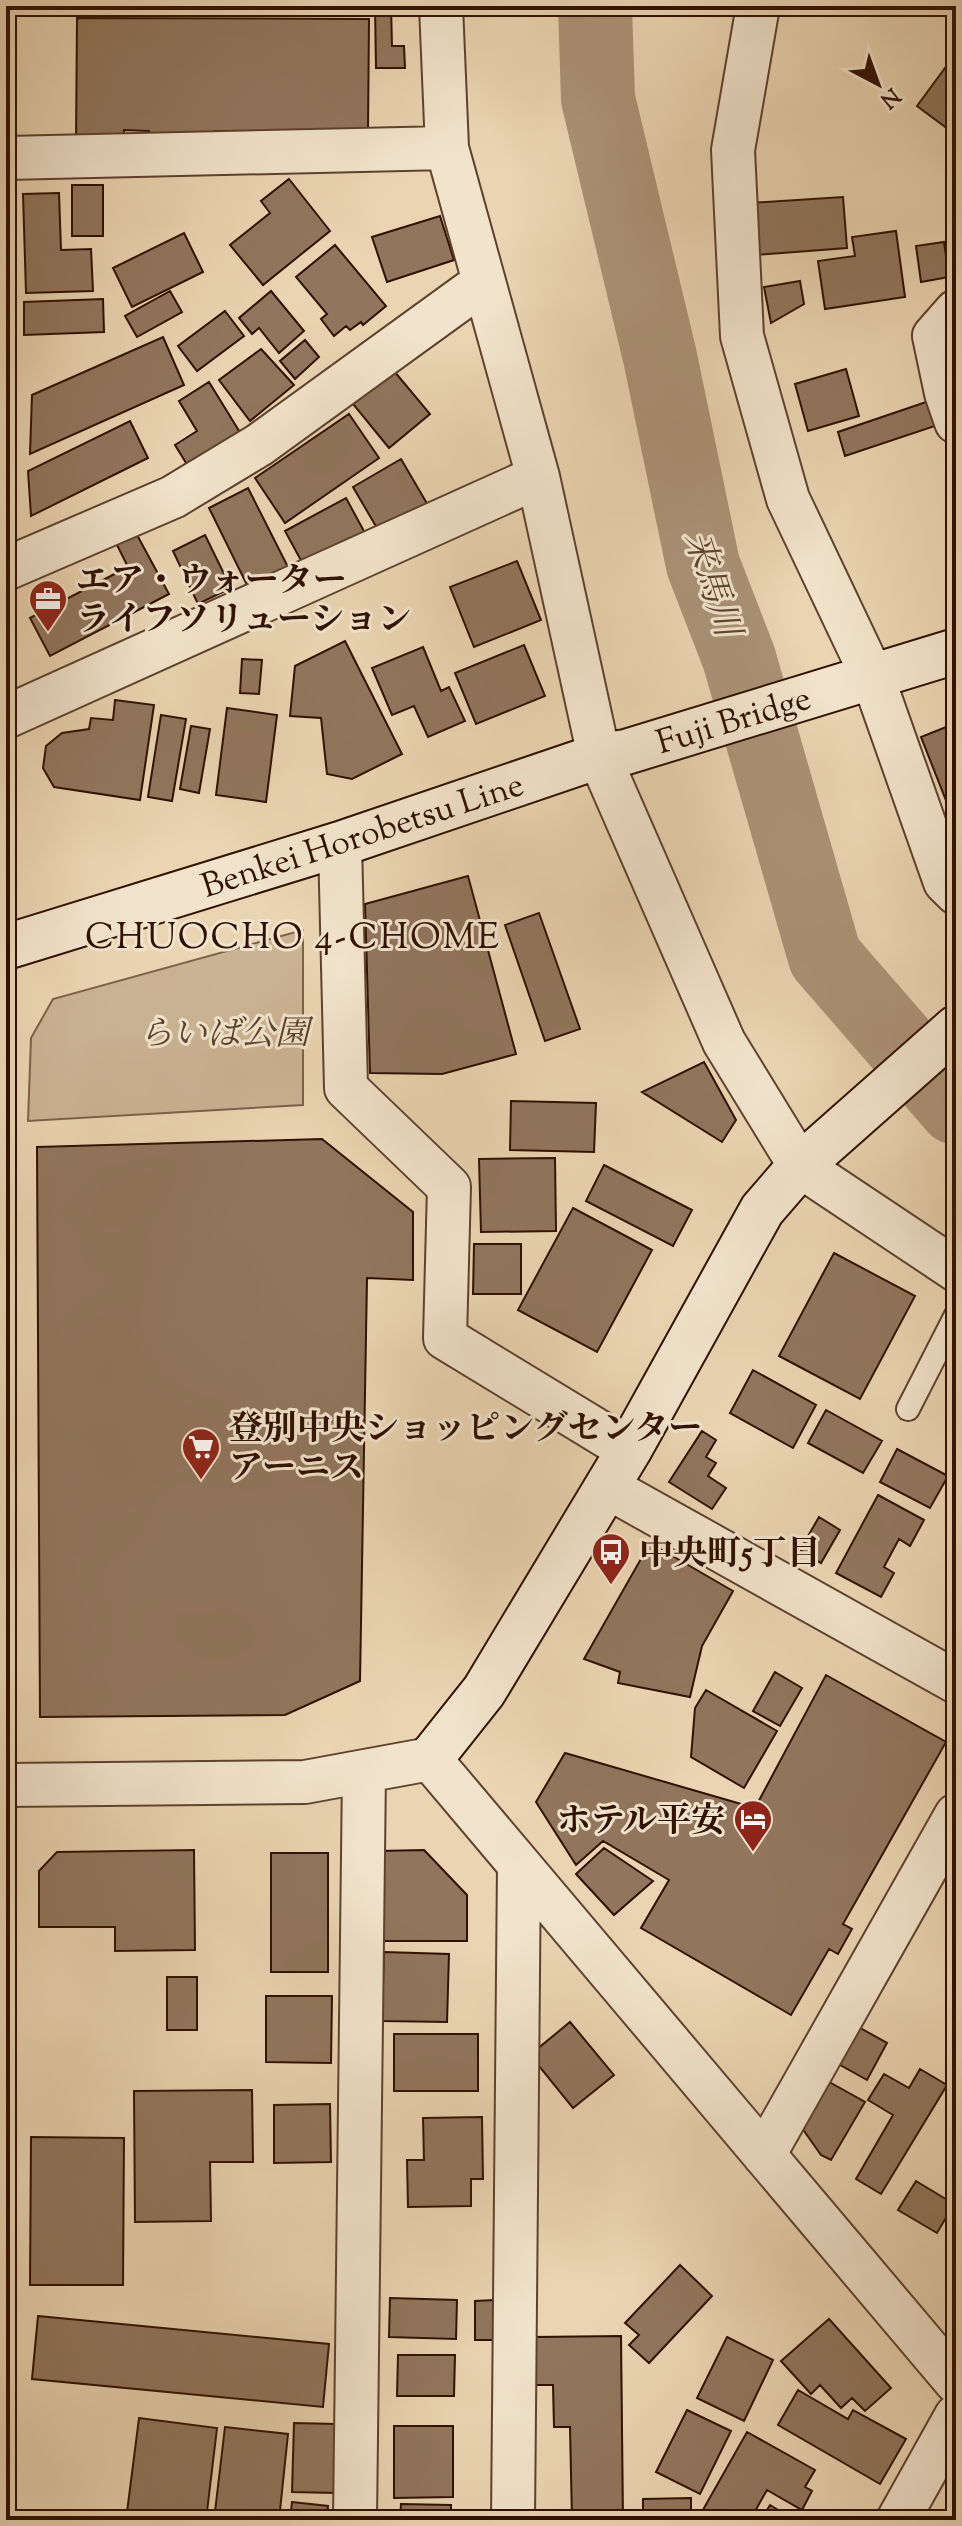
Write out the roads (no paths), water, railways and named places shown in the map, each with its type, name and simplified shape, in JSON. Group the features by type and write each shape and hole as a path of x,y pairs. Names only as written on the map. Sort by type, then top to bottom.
{"main road":[{"path":"856,682 956,651"},
{"name":"Fuji Bridge","path":"612,754 856,682"},
{"name":"Benkei Horobetsu Line","path":"6,947 340,844 612,754"},
{"path":"430,1759 484,1691 629,1450 762,1210 800,1166 956,1028"}],"street":[{"path":"441,6 447,148 612,754 724,1042 800,1166 956,1270"},
{"path":"758,6 733,150 742,336 788,499 856,682 945,882 956,893"},
{"path":"6,158 447,148"},
{"path":"6,569 173,497 259,445 484,282"},
{"path":"953,401 934,336 956,311"},
{"path":"6,717 538,477"},
{"path":"340,844 346,1088 449,1187 445,1338 629,1450"},
{"path":"607,1487 956,1682"},
{"path":"6,1785 305,1782 430,1759 956,2382"},
{"path":"355,2520 364,1772"},
{"path":"764,2155 956,1815"},
{"path":"513,2520 519,1865"},
{"path":"898,2520 956,2416"}],"lane":[{"path":"908,1409 956,1315"}],"waterway":[{"name":"来馬川","path":"595,6 598,99 660,357 703,565 739,658 825,957 956,1108"}],"place":[{"name":"エア・ウォーター ライフソリューション","path":"48,633"},
{"name":"登別中央ショッピングセンター アーニス","path":"201,1481"},
{"name":"中央町5丁目","path":"611,1586"},
{"name":"ホテル平安","path":"753,1853"}],"district":[{"name":"CHUOCHO 4-CHOME","path":"293,935"}],"park label":[{"name":"らいば公園","path":"224,1032"}]}
